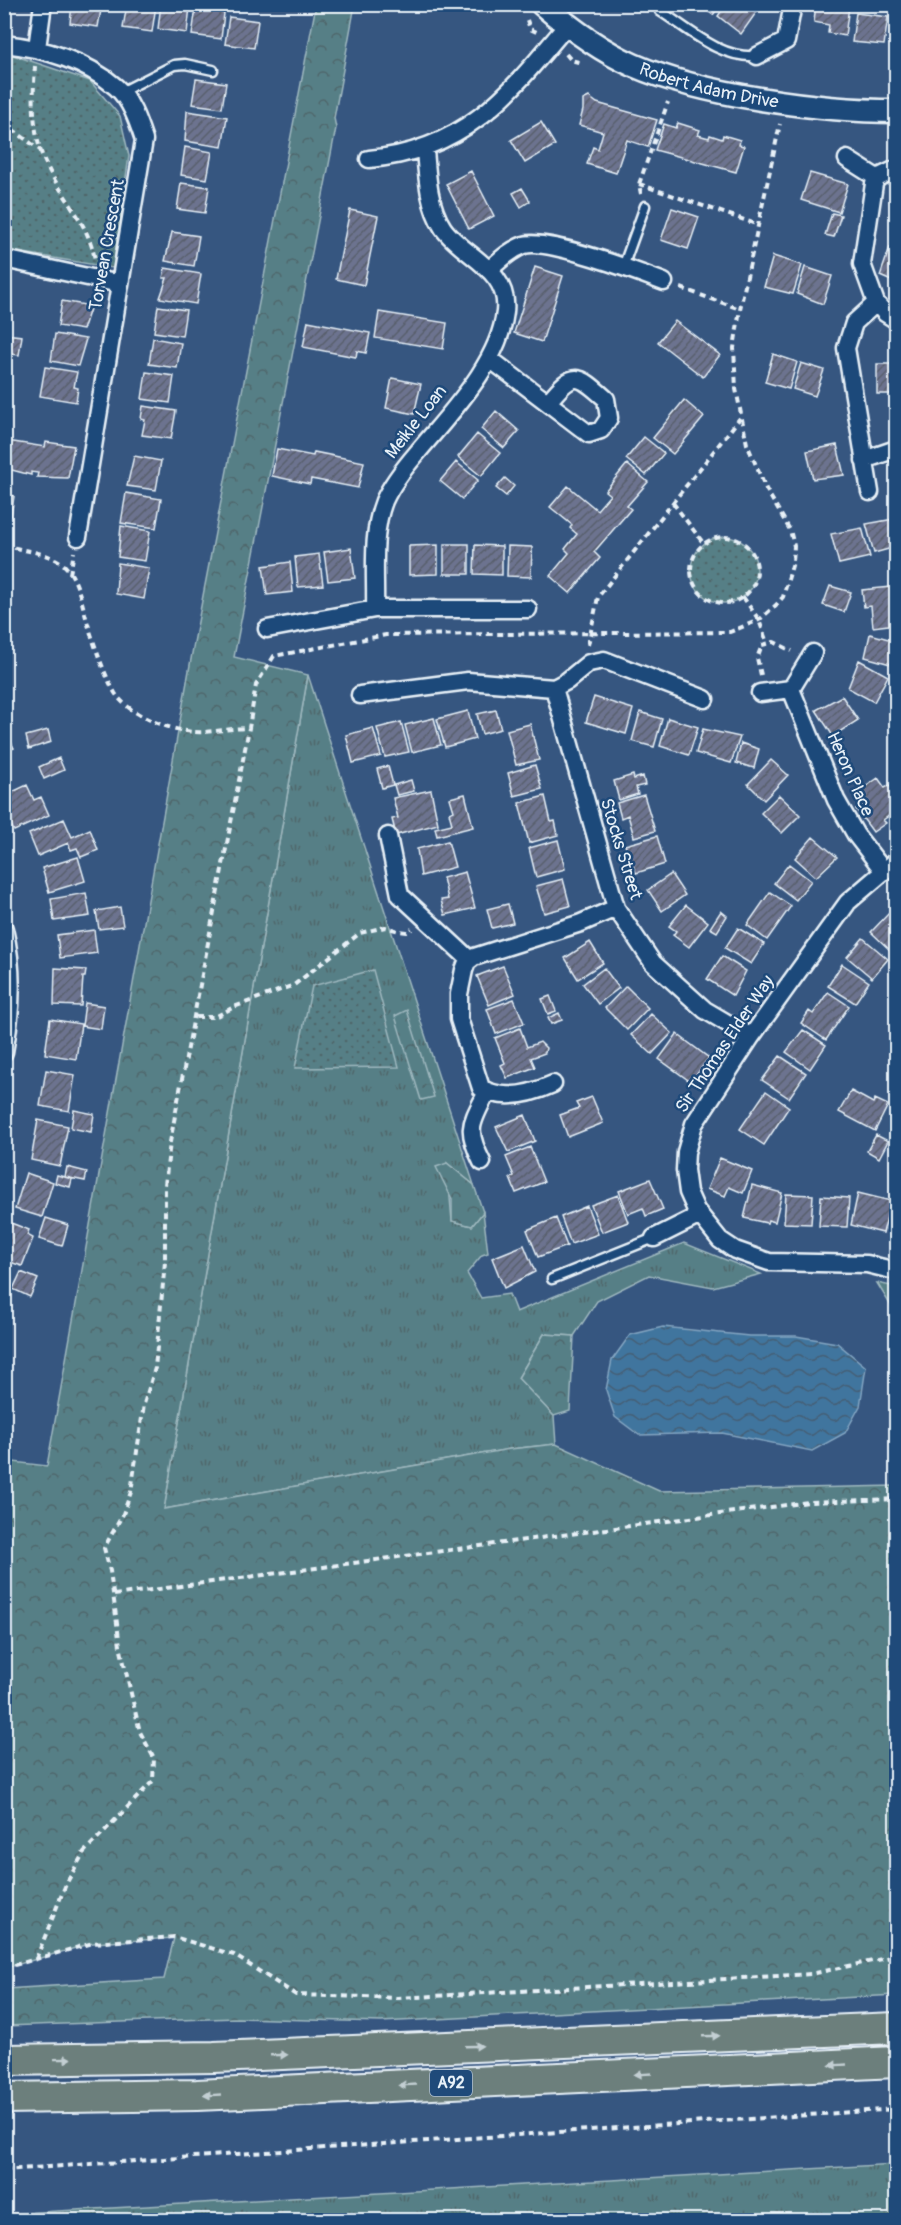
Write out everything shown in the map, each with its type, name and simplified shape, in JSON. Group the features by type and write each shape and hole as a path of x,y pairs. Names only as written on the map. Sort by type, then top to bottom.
{"highway":[{"name":"A92","path":"4,2060 214,2057 897,2028"},
{"name":"A92","path":"4,2098 209,2095 897,2062"}],"street":[{"path":"37,48 43,4"},
{"name":"Robert Adam Drive","path":"542,4 567,25 606,51 671,79 784,101 897,111"},
{"path":"757,56 786,41 793,4"},
{"path":"369,159 397,157 425,149 455,133 494,107 516,86 567,25"},
{"name":"Torvean Crescent","path":"4,44 37,48 75,63 117,87 134,111 144,140 78,537"},
{"name":"Meikle Loan","path":"375,609 377,531 385,499 404,469 490,358 505,311 505,296 499,282 443,228 429,194 425,149"},
{"path":"847,159 877,178"},
{"path":"877,178 897,170"},
{"path":"877,178 862,253 865,278 876,303 885,313 897,320"},
{"path":"489,270 513,251 525,245 536,244 623,267 664,282"},
{"path":"4,259 120,284"},
{"path":"870,492 846,348 854,323 876,303"},
{"path":"490,358 549,401"},
{"path":"864,460 896,449"},
{"path":"267,628 375,609 528,609"},
{"path":"763,693 791,689 810,658"},
{"path":"360,696 468,681 554,688 567,681 589,663 603,660 705,699"},
{"name":"Stocks Street","path":"554,688 616,908 653,963 678,987 705,1010 751,1037"},
{"name":"Heron Place","path":"791,689 836,800 856,835 890,865"},
{"path":"388,836 398,892 425,920 470,960"},
{"name":"Sir Thomas Elder Way","path":"890,865 848,902 751,1037 689,1137 685,1170 688,1191 700,1215 720,1240 753,1258 788,1264 867,1264 897,1271"},
{"path":"553,1084 526,1094 495,1094 482,1088 459,1019 459,994 464,970 470,960 581,923 616,908"},
{"path":"4,929 11,955 10,1018 4,1052"},
{"path":"482,1162 472,1143 471,1129 487,1092"},
{"path":"654,1238 700,1215"}],"lane":[{"path":"660,11 725,53 743,57 757,56"},
{"path":"121,92 174,65 185,64 213,70"},
{"path":"623,267 645,206"},
{"path":"552,1279 654,1238"}],"path":[{"path":"37,48 32,105 40,150 92,240 99,280"},
{"path":"645,206 639,184 668,102"},
{"path":"36,1959 66,1884 84,1852 153,1781 154,1758 140,1732 120,1646 114,1595 104,1548 123,1514 131,1492 144,1404 154,1368 165,1262 165,1185 170,1142 196,1017 256,685 274,656 386,635 730,632 759,620 783,597 789,580 794,546 790,530 755,467 740,418 734,348 740,309 781,120"},
{"path":"4,123 40,150"},
{"path":"639,184 759,225"},
{"path":"664,282 740,309"},
{"path":"589,634 598,597 740,418"},
{"path":"673,503 704,544"},
{"path":"723,537 743,543 750,550 757,570 751,590 743,597 722,603 701,594 691,574 692,562 704,544 723,537"},
{"path":"4,545 55,559 64,566 76,587 116,694 130,707 155,723 183,731 205,732 224,728 249,728"},
{"path":"743,597 759,620 766,643"},
{"path":"763,693 758,658 762,645 774,642 810,658"},
{"path":"196,1017 215,1017 234,1007 294,985 360,933 385,927 407,932 425,920"},
{"path":"114,1595 809,1502 897,1499"},
{"path":"4,1968 93,1943 174,1937 234,1955 296,1995 399,1998 811,1974 897,1956"},
{"path":"4,2170 897,2109"}],"green space":[{"path":"316,5 355,5 334,118 336,128 234,657 308,675 164,1509 510,1449 556,1444 659,1491 896,1486 896,1995 381,2022 237,2018 5,2026 5,1989 164,1979 174,1938 93,1943 5,1968 5,1461 47,1466 193,648"},
{"path":"7,53 90,81 120,116 129,156 113,268 12,251 5,246 4,54"},
{"path":"724,537 737,540 747,547 754,557 757,570 754,583 747,593 737,600 724,603 711,600 701,593 694,583 691,570 694,557 701,547 711,540"},
{"path":"308,675 474,1185 447,1163 452,1221 472,1226 483,1212 488,1253 482,1255 467,1273 481,1298 509,1294 516,1312 684,1243 761,1274 713,1287 649,1275 597,1301 574,1336 544,1334 518,1378 554,1416 556,1444 510,1449 164,1509"},
{"path":"373,970 399,1067 295,1068 312,986"},
{"path":"407,1010 434,1097 421,1100 395,1016"},
{"path":"447,1163 474,1185 483,1212 472,1226 452,1221 452,1199 436,1167"},
{"path":"877,1283 896,1287 896,1314"},
{"path":"544,1334 574,1336 570,1411 554,1416 518,1378"},
{"path":"896,2164 896,2220 5,2220 5,2214"}],"water":[{"path":"663,1327 749,1336 796,1336 837,1343 866,1367 860,1406 845,1433 812,1451 722,1433 639,1435 615,1417 606,1390 612,1360 630,1335"}],"building":[{"path":"72,4 102,4 98,27 70,23"},
{"path":"127,4 156,5 152,32 123,28"},
{"path":"161,4 190,7 187,33 158,29"},
{"path":"698,4 721,4 713,15"},
{"path":"726,4 750,4 758,10 741,34 718,16"},
{"path":"816,4 849,6 845,36 828,33 829,25 814,22"},
{"path":"196,8 224,13 221,39 192,35"},
{"path":"856,13 888,17 884,45 852,42"},
{"path":"229,17 258,21 254,48 225,44"},
{"path":"196,79 226,83 222,108 192,104"},
{"path":"589,97 597,103 657,120 648,147 627,140 616,173 587,164 593,147 598,149 603,132 579,125 583,100"},
{"path":"187,111 227,117 222,147 185,141"},
{"path":"541,122 555,145 525,163 511,140"},
{"path":"678,123 700,130 698,135 709,138 710,135 722,139 723,135 740,140 739,145 744,146 736,172 655,150 664,124 676,128"},
{"path":"185,147 212,152 207,179 181,175"},
{"path":"471,171 494,216 469,229 446,184"},
{"path":"810,173 848,184 839,212 801,200"},
{"path":"181,183 209,187 205,213 177,209"},
{"path":"522,188 530,201 521,207 513,193"},
{"path":"672,208 699,217 688,249 661,240"},
{"path":"350,210 378,216 364,285 336,279"},
{"path":"832,213 841,215 834,237 825,235"},
{"path":"172,232 199,236 194,266 165,261"},
{"path":"890,247 896,249 896,283 880,276"},
{"path":"773,256 802,265 793,294 764,287"},
{"path":"535,267 563,276 542,342 514,333"},
{"path":"805,267 832,276 823,304 797,294"},
{"path":"165,268 201,274 196,304 160,298 167,278 163,278"},
{"path":"62,301 91,306 83,330 58,326"},
{"path":"158,306 186,310 182,336 154,332"},
{"path":"379,312 447,323 443,349 375,338"},
{"path":"308,321 370,333 366,353 357,351 356,357 303,347"},
{"path":"675,321 720,355 703,377 658,342"},
{"path":"4,334 22,336 19,355 4,353"},
{"path":"55,334 86,339 78,366 51,361"},
{"path":"153,338 181,343 177,368 149,364"},
{"path":"773,354 797,362 789,389 765,382"},
{"path":"801,363 824,370 815,396 793,389"},
{"path":"877,364 896,364 896,394 877,394"},
{"path":"45,367 77,372 74,387 78,388 76,402 40,396"},
{"path":"146,372 174,376 170,403 142,399"},
{"path":"392,378 421,384 414,414 386,408"},
{"path":"684,400 704,417 673,454 653,438"},
{"path":"143,406 176,411 171,439 142,435 145,420 141,419"},
{"path":"496,411 519,431 504,448 481,429"},
{"path":"477,434 500,453 481,476 458,457"},
{"path":"644,437 664,453 646,475 626,459"},
{"path":"7,441 45,447 46,442 74,446 68,478 37,477 38,473 31,472 31,475 4,468"},
{"path":"837,445 844,475 813,479 807,451"},
{"path":"277,449 313,456 314,452 364,462 358,488 311,479 310,484 272,476"},
{"path":"134,456 161,461 156,490 127,486"},
{"path":"456,462 478,480 462,499 440,481"},
{"path":"627,464 648,482 627,506 631,509 594,552 600,558 570,593 550,576 569,553 565,549 577,534 570,528 572,525 550,507 568,486 597,510 610,495 605,491"},
{"path":"505,478 514,486 506,496 496,488"},
{"path":"126,493 161,499 156,528 121,523"},
{"path":"4,494 14,496 11,516 4,515"},
{"path":"894,519 896,547 874,553 866,524"},
{"path":"121,526 150,531 145,561 118,557"},
{"path":"862,528 870,557 839,564 831,534"},
{"path":"444,544 469,544 469,574 444,574"},
{"path":"438,545 438,574 409,575 409,546"},
{"path":"475,545 502,546 502,575 474,574"},
{"path":"508,546 532,547 531,577 507,576"},
{"path":"351,548 355,578 328,581 324,552"},
{"path":"319,554 323,585 298,587 295,557"},
{"path":"290,562 293,592 267,595 263,566"},
{"path":"118,563 149,568 144,599 116,594"},
{"path":"830,586 851,592 844,612 823,605"},
{"path":"891,587 896,624 873,627 871,606 864,607 862,590"},
{"path":"870,634 896,641 894,665 865,657"},
{"path":"859,660 888,676 874,702 848,688"},
{"path":"842,696 858,720 833,736 816,710"},
{"path":"594,697 633,709 626,734 586,722"},
{"path":"496,710 501,729 482,734 477,714"},
{"path":"468,711 475,739 445,747 437,719"},
{"path":"640,712 662,719 654,747 632,741"},
{"path":"434,718 441,745 412,752 405,725"},
{"path":"668,718 698,727 689,755 660,746"},
{"path":"401,722 409,752 385,757 377,728"},
{"path":"530,724 539,760 516,765 507,730"},
{"path":"4,728 14,748 4,752"},
{"path":"373,728 381,756 353,763 346,735"},
{"path":"703,729 740,737 731,763 696,753"},
{"path":"48,730 51,742 29,749 26,736"},
{"path":"741,743 759,749 754,768 736,763"},
{"path":"59,758 64,770 44,779 39,767"},
{"path":"771,760 788,775 764,800 748,784"},
{"path":"535,765 542,789 514,796 508,773"},
{"path":"388,766 393,785 382,788 377,769"},
{"path":"633,775 634,779 643,776 645,785 636,787 638,794 619,800 614,781"},
{"path":"878,778 885,788 890,785 896,794 896,811 883,820 886,823 873,832 856,809 867,801 860,791"},
{"path":"411,780 414,791 397,795 394,785"},
{"path":"27,785 34,800 41,797 49,815 14,831 4,811 4,796"},
{"path":"431,790 438,824 396,835 392,819 398,818 393,798"},
{"path":"465,794 473,827 437,836 435,828 452,824 449,813 454,811 450,798"},
{"path":"644,795 655,831 634,837 628,815 621,818 617,803"},
{"path":"779,795 800,815 782,833 761,813"},
{"path":"545,796 551,822 555,821 558,835 529,843 519,803"},
{"path":"64,819 72,837 90,829 98,850 81,857 77,848 71,850 68,843 38,856 29,834"},
{"path":"657,836 665,864 636,873 625,845"},
{"path":"813,837 837,857 816,877 795,858"},
{"path":"558,840 565,869 536,877 529,848"},
{"path":"448,841 455,867 421,876 417,849"},
{"path":"78,857 85,881 49,892 42,868"},
{"path":"789,864 811,881 796,900 774,883"},
{"path":"465,872 475,908 445,915 441,900 448,899 443,878"},
{"path":"671,874 685,895 662,911 648,890"},
{"path":"563,879 570,906 544,913 536,886"},
{"path":"770,892 791,906 767,940 747,925"},
{"path":"86,893 90,916 54,921 51,899"},
{"path":"508,904 513,923 492,928 487,909"},
{"path":"686,905 708,922 689,947 673,935 676,931 669,926"},
{"path":"120,907 123,926 99,929 96,911"},
{"path":"721,911 727,916 717,932 710,928"},
{"path":"890,912 896,919 896,948 892,952 871,932"},
{"path":"738,928 764,944 751,964 725,948"},
{"path":"94,930 97,953 60,958 57,935"},
{"path":"863,938 888,959 872,978 847,957"},
{"path":"590,942 603,963 578,979 565,958"},
{"path":"722,956 746,971 733,996 707,979"},
{"path":"842,964 869,982 855,1003 828,986"},
{"path":"503,966 515,994 489,1005 477,976"},
{"path":"55,968 86,970 85,977 83,977 81,1006 54,1005"},
{"path":"604,968 619,988 598,1004 583,984"},
{"path":"626,986 648,1008 627,1030 605,1008"},
{"path":"828,992 849,1006 826,1040 801,1023 809,1011 813,1014"},
{"path":"550,996 556,1011 548,1014 542,999"},
{"path":"514,999 524,1023 496,1034 487,1009"},
{"path":"85,1003 104,1006 101,1029 82,1026"},
{"path":"559,1013 562,1020 551,1024 548,1018"},
{"path":"651,1014 672,1033 652,1054 631,1035"},
{"path":"50,1019 81,1024 76,1059 45,1054"},
{"path":"520,1028 527,1047 540,1042 546,1048 545,1053 531,1058 535,1067 507,1078 501,1065 505,1063 495,1038"},
{"path":"803,1030 826,1045 810,1069 786,1052"},
{"path":"677,1034 709,1058 691,1082 659,1059"},
{"path":"780,1056 806,1073 789,1098 762,1080"},
{"path":"46,1070 75,1075 69,1111 40,1106"},
{"path":"766,1091 789,1107 764,1145 740,1129"},
{"path":"851,1091 873,1103 875,1099 888,1105 875,1131 839,1112"},
{"path":"592,1097 603,1123 568,1137 560,1115 579,1108 576,1103"},
{"path":"74,1110 94,1114 91,1132 71,1128"},
{"path":"525,1115 535,1141 508,1152 496,1127"},
{"path":"38,1120 68,1126 60,1166 31,1160"},
{"path":"876,1135 888,1141 879,1158 867,1151"},
{"path":"530,1147 544,1182 516,1193 510,1178 514,1176 506,1157"},
{"path":"720,1158 752,1171 743,1193 729,1187 725,1196 707,1189"},
{"path":"67,1167 87,1172 85,1181 65,1177"},
{"path":"26,1173 53,1182 42,1217 15,1209"},
{"path":"57,1175 72,1179 70,1187 55,1183"},
{"path":"650,1179 663,1209 646,1216 643,1208 628,1214 619,1191"},
{"path":"752,1185 782,1193 775,1222 768,1220 767,1223 744,1218"},
{"path":"858,1193 891,1201 883,1233 851,1225"},
{"path":"786,1194 813,1195 811,1224 784,1223"},
{"path":"618,1195 628,1222 602,1232 591,1205"},
{"path":"821,1196 849,1198 847,1227 819,1226"},
{"path":"587,1206 598,1234 571,1244 561,1217"},
{"path":"896,1206 896,1233 887,1229"},
{"path":"46,1218 68,1225 62,1246 39,1239"},
{"path":"556,1218 567,1246 538,1257 527,1230"},
{"path":"6,1221 29,1230 27,1235 33,1238 22,1266 4,1260"},
{"path":"524,1245 535,1272 504,1288 492,1258"},
{"path":"21,1272 38,1279 30,1297 13,1289"}]}
